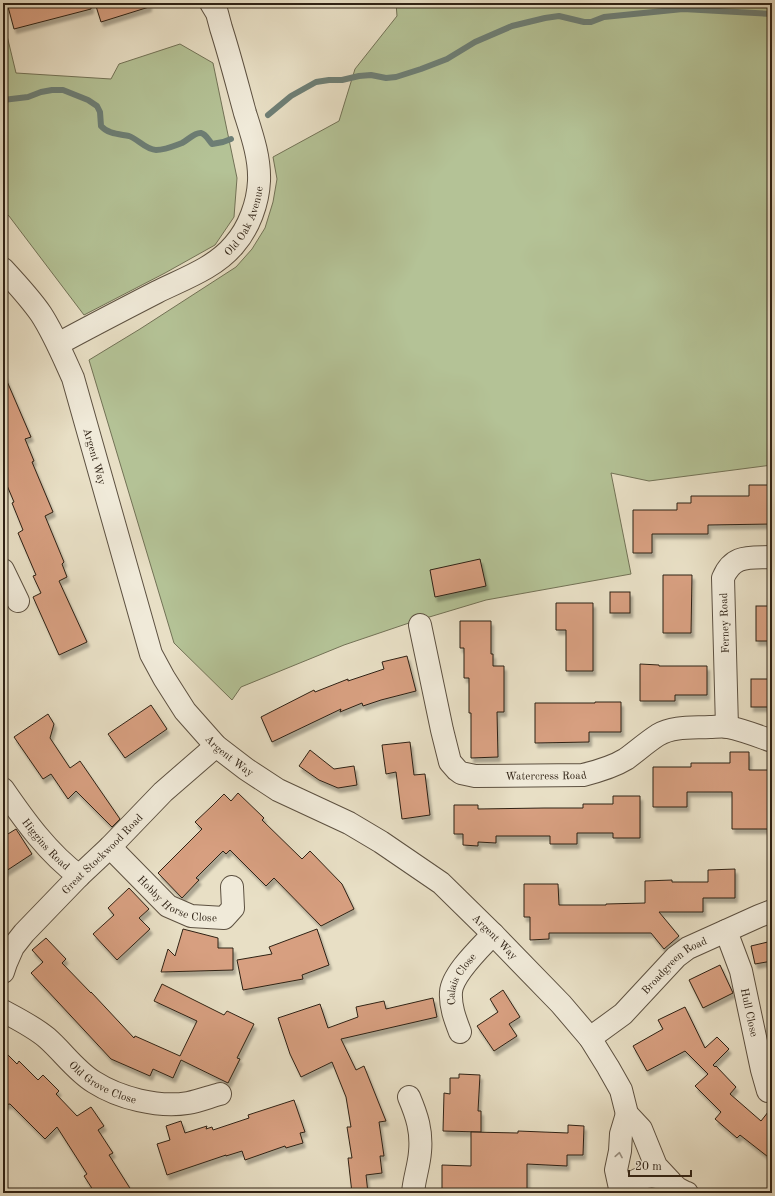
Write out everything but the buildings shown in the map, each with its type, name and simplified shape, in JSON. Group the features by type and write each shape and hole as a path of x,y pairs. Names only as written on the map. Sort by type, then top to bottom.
{"street":[{"name":"Old Oak Avenue","path":"58,344 206,268 234,245 252,216 257,198 259,181 258,162 228,50 217,13 211,3"},
{"name":"Argent Way","path":"3,269 41,314 58,344 73,378 150,654 185,711 216,746 246,769 278,790 349,823 381,842 441,883 561,1004 590,1038 621,1090 627,1114 641,1129 656,1166 679,1189"},
{"name":"Ferney Road","path":"727,727 723,578 726,570 742,558 772,557"},
{"path":"3,570 18,601"},
{"name":"Watercress Road","path":"420,625 450,762 461,773 475,776 583,775 612,766 627,758 645,743 660,734 686,728 727,727 772,741"},
{"name":"Great Stockwood Road","path":"3,972 13,947 24,933 163,792 216,746"},
{"name":"Higgins Road","path":"3,789 20,814 56,857 65,866 79,876"},
{"name":"Hobby Horse Close","path":"110,847 168,906 191,916 224,918 233,908 232,887"},
{"name":"Broadgreen Road","path":"590,1038 622,1014 676,957 688,948 772,911"},
{"name":"Hull Close","path":"726,931 741,971 762,1070 768,1091 772,1090"},
{"name":"Calais Close","path":"460,1032 454,1017 451,1003 451,990 456,976 493,934"},
{"name":"Old Grove Close","path":"3,1011 31,1026 47,1038 93,1082 123,1096 142,1101 170,1104 187,1103 220,1094"},
{"path":"409,1097 417,1117 420,1131 420,1152 413,1193"},
{"path":"621,1193 616,1170 620,1151 621,1134 627,1114"},
{"path":"621,1193 628,1185 638,1179 649,1176 660,1177 679,1189"}],"green space":[{"path":"396,3 772,3 772,465 649,481 611,473 631,574 486,600 406,624 344,645 241,687 232,700 174,643 89,360 236,267 252,249 265,228 273,202 277,179 273,157 339,121 355,69 397,16"},
{"path":"3,19 16,73 111,79 119,64 180,44 213,63 237,178 234,217 215,245 84,315 9,216 3,211"}],"waterway":[{"path":"268,115 291,96 316,82 342,80 371,75 386,78 396,77 447,59 475,42 512,26 545,18 559,16 584,22 591,22 604,17 683,9 772,14"},
{"path":"3,100 28,97 52,90 63,90 88,100 97,106 100,112 101,126 104,129 136,139 152,150 173,147 199,133 204,135 212,144 231,139"}]}
